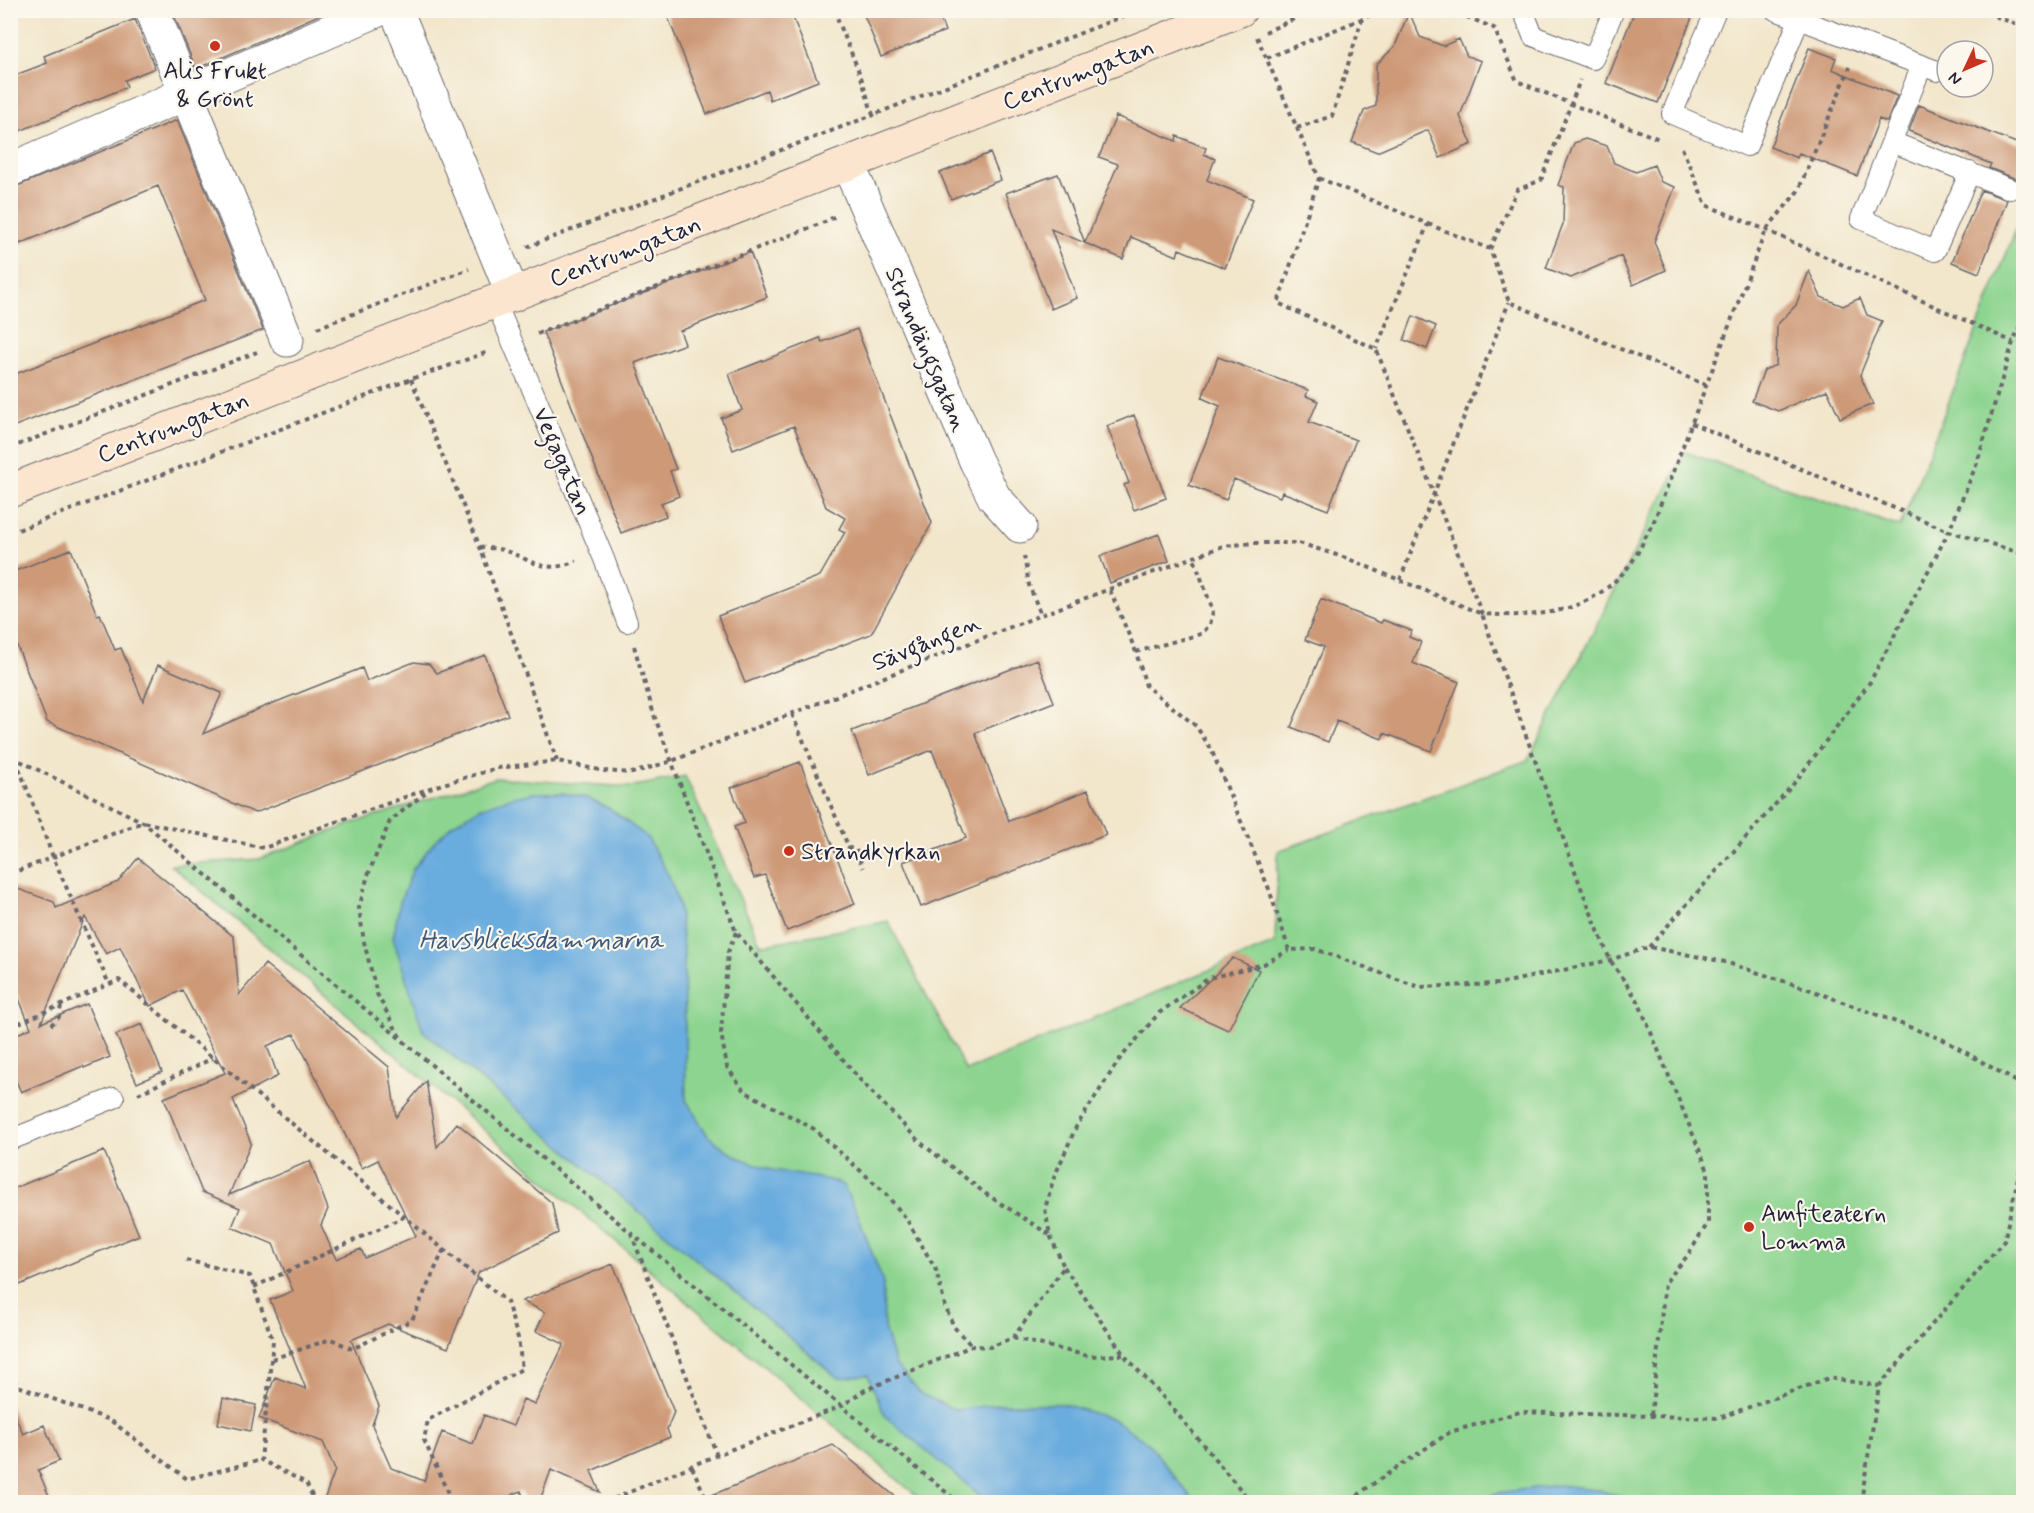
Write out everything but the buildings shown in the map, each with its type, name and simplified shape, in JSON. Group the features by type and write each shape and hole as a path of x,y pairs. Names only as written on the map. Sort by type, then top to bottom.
{"street":[{"path":"152,10 287,340"},
{"path":"10,170 378,10"},
{"name":"Vegagatan","path":"396,10 504,298"},
{"name":"Centrumgatan","path":"10,491 848,164 1248,23"},
{"name":"Strandängsgatan","path":"848,164 976,461 994,497 1020,526"}],"lane":[{"path":"1523,10 1533,36 1593,60 1614,10"},
{"path":"1716,10 1672,114 1747,146 1799,20"},
{"path":"1775,10 1930,68 1892,142 1861,219 1935,251 1970,172"},
{"path":"1892,142 2010,189"},
{"name":"Vegagatan","path":"504,298 514,343 604,560 627,622"},
{"path":"10,1140 121,1098"}],"path":[{"path":"834,10 861,77 873,115 1139,10"},
{"path":"1267,58 1383,10"},
{"path":"1978,10 2024,27"},
{"path":"1297,128 1332,116 1362,19"},
{"path":"1248,23 1267,58 1318,177 1278,303 1376,349 1482,614 1583,893 1610,960 1638,1001 1708,1171 1708,1223 1688,1255 1665,1283 1651,1415"},
{"name":"Sävgången","path":"143,822 264,848 433,787 498,768 557,761 604,771 632,773 672,761 1193,556 1233,545 1299,543 1346,558 1482,614 1518,616 1561,611 1602,594 1630,565 1654,521 1766,230 1798,191 1860,42"},
{"path":"1400,580 1509,302 1490,249 1517,190 1541,180 1571,104 1664,141"},
{"path":"1675,145 1682,148 1706,205 2013,342"},
{"path":"1318,177 1490,249"},
{"path":"10,533 411,379 514,343 827,221 863,199"},
{"path":"1376,349 1428,224"},
{"path":"1509,302 1706,385"},
{"path":"1649,947 1796,781 1870,682 1949,531 1977,463 2013,342 2024,317"},
{"path":"411,379 480,547 557,761"},
{"path":"1691,423 1949,531 2024,554"},
{"path":"1020,526 1029,585 1041,615"},
{"path":"480,547 502,550 550,567 563,567 579,560 604,560"},
{"path":"1136,652 1201,634 1210,626 1213,611 1193,556"},
{"path":"1110,590 1136,652 1146,686 1196,726 1211,749 1269,889 1289,950"},
{"path":"627,622 654,715 736,932 862,1082 921,1143 987,1194 1050,1236"},
{"path":"792,714 849,848 856,850 863,868"},
{"path":"10,747 53,857 109,984"},
{"path":"16,759 143,822 401,1041 958,1503"},
{"path":"401,1041 377,994 363,942 359,908 368,875 390,821 433,787"},
{"path":"10,874 143,822"},
{"path":"736,932 728,952 721,1033 727,1067 744,1091 814,1129 883,1191 906,1218 936,1270 945,1306 954,1327 972,1346"},
{"path":"1251,1503 1163,1397 1124,1355 1064,1267 1050,1236 1045,1209 1053,1180 1076,1127 1119,1060 1159,1013 1209,978 1264,964 1289,950 1315,949 1419,987 1498,984 1610,960 1649,947 1725,962 1808,989 1944,1040 2024,1086"},
{"path":"10,1027 118,980 507,1302 518,1338 522,1369 428,1420 424,1440 452,1503"},
{"path":"51,1025 59,1017 61,1005"},
{"path":"121,1098 213,1058"},
{"path":"1861,1503 1879,1386 2004,1241 2024,1151"},
{"path":"254,1287 404,1217"},
{"path":"631,1233 717,1455"},
{"path":"272,1359 331,1340 352,1349 412,1320 444,1249"},
{"path":"186,1260 250,1276 273,1341 261,1460"},
{"path":"606,1503 717,1455 842,1406 865,1390 972,1346 990,1347 1013,1338 1064,1267"},
{"path":"1013,1338 1089,1356 1124,1355"},
{"path":"10,1371 18,1386 110,1420 187,1479 261,1460 306,1483 315,1503"},
{"path":"1351,1503 1364,1490 1450,1432 1520,1412 1719,1418 1828,1378 1879,1386"},
{"path":"692,1467 708,1503"}],"green space":[{"path":"2023,211 2023,1502 924,1502 171,865 259,859 353,823 496,778 630,787 685,776 761,945 888,921 966,1071 1275,943 1278,851 1528,760 1685,452 1900,527"}],"water":[{"name":"Havsblicksdammarna","path":"533,793 563,793 587,798 610,809 647,837 669,876 679,906 684,957 686,1100 708,1136 737,1157 772,1170 830,1180 843,1185 856,1210 883,1282 884,1328 895,1364 921,1394 956,1410 997,1404 1063,1404 1113,1419 1149,1444 1195,1502 988,1502 885,1416 868,1375 838,1378 423,1031 393,938 400,902 413,869 435,841 453,824 480,808"},
{"path":"1558,1485 1596,1489 1636,1502 1475,1502 1497,1493"}],"place":[{"name":"Alis Frukt & Grönt","path":"215,46"},
{"name":"Strandkyrkan","path":"789,851"},
{"name":"Amfiteatern Lomma","path":"1749,1227"}]}
